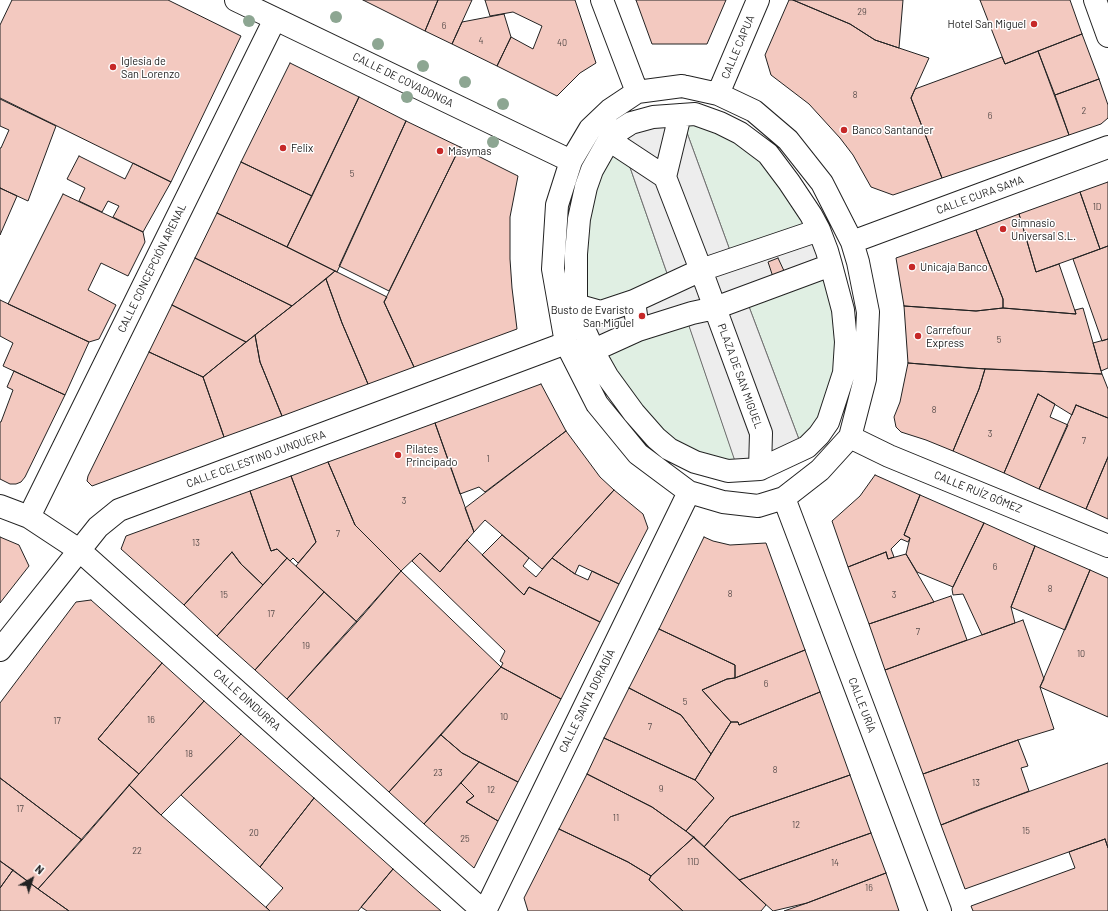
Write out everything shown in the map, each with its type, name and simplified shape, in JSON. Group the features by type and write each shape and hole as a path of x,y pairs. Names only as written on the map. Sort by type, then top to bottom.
{"street":[{"name":"CALLE DE COVADONGA","path":"236,0 571,161"},
{"path":"602,0 637,92"},
{"name":"CALLE CAPUA","path":"718,94 758,0"},
{"path":"1095,0 1108,36"},
{"name":"CALLE CONCEPCIÓN ARENAL","path":"29,518 275,19"},
{"path":"682,86 718,94 754,111 788,140 822,183 852,242 858,262 868,312 865,378 850,437 820,470 784,498 758,506 723,502 689,492 638,454 596,404 566,343 553,269 557,205 571,161 590,129 610,110 637,92 682,86"},
{"path":"609,140 665,177 687,114"},
{"path":"687,114 720,122 740,133 768,154 811,215 819,230 831,265 842,310 846,342 844,373 828,422 819,435 807,447 760,469 728,471 695,462 669,449 656,438 634,413 606,376 583,327 576,305 576,254 579,219 586,187 592,170 609,140 617,132 631,123 653,117 687,114"},
{"name":"CALLE CURA SAMA","path":"852,242 1108,147"},
{"name":"PLAZA DE SAN MIGUEL","path":"665,177 761,434 760,469"},
{"path":"576,305 601,312 634,301 701,270 819,230"},
{"path":"594,350 638,330 692,313 715,308 831,265"},
{"path":"634,301 638,330"},
{"name":"CALLE CELESTINO JUNQUERA","path":"0,650 98,527 119,510 566,343"},
{"name":"CALLE RUÍZ GÓMEZ","path":"850,437 897,459 1108,546"},
{"name":"CALLE SANTA DORADÍA","path":"484,911 689,492"},
{"name":"CALLE URÍA","path":"784,498 940,911"},
{"name":"CALLE DINDURRA","path":"0,506 29,518 79,550 484,911"}],"green space":[{"path":"695,121 753,152 810,224 732,256 686,130 687,125"},
{"path":"615,149 625,153 668,276 598,308 588,302 583,273 585,240 595,184"},
{"path":"820,272 830,287 837,364 831,402 800,442 748,304"},
{"path":"688,322 736,463 683,456 607,363 609,350"}],"shaded area":[{"path":"676,106 694,107 712,112 740,126 769,153 796,188 819,230 827,251 843,310 846,342 844,373 839,397 830,422 822,437 810,451 791,466 774,473 737,476 738,470 688,323 684,320 613,348 609,350 606,357 607,363 642,416 659,436 684,456 695,462 716,468 716,475 695,467 656,438 634,413 607,376 583,327 576,305 574,237 578,202 588,168 596,151 605,138 622,123 640,114","holes":["691,121 721,130 753,152 784,185 811,227 810,226 732,256 686,130 687,125","615,149 625,153 668,276 667,279 598,308 592,306 588,302 583,273 585,240 595,184 607,157","820,272 824,272 826,274 830,287 835,319 837,364 831,402 813,436 804,444 800,442 748,304 749,300"]}],"building":[{"name":"Iglesia de San Lorenzo","path":"12,0 168,0 241,36 171,182 0,98 0,25"},
{"path":"363,0 438,0 425,31"},
{"path":"438,0 472,0 452,44 425,31"},
{"path":"485,0 575,0 596,63 580,73 557,96 497,66 511,37 533,49 542,26 513,12 490,16"},
{"path":"636,0 726,0 707,44 652,44"},
{"path":"789,0 793,0 850,24 875,40 929,58 911,98 942,178 893,195 871,187 853,155 840,138 809,104 771,75 765,55"},
{"path":"793,0 903,0 899,48 875,40 850,24"},
{"name":"Hotel San Miguel","path":"980,0 1070,0 1082,34 1005,64"},
{"path":"504,14 511,37 497,66 452,44 462,22"},
{"path":"1082,34 1099,79 1055,95 1038,51"},
{"path":"1038,51 1069,135 942,178 911,98 915,89 1002,57 1005,64"},
{"path":"290,63 359,97 312,196 241,162"},
{"path":"1099,79 1108,105 1108,118 1101,124 1069,135 1055,95"},
{"path":"359,97 406,121 337,272 287,247"},
{"path":"0,99 56,126 28,201 0,188 0,148 9,130 0,126"},
{"path":"406,121 460,147 389,291 339,266"},
{"path":"460,147 518,176 510,217 510,259 517,329 414,367 384,302"},
{"path":"79,156 125,179 133,163 171,182 143,232 113,217 119,206 108,201 102,212 79,201 85,188 67,179"},
{"path":"241,162 312,196 287,247 217,213"},
{"path":"1108,182 1108,246 1100,249 1080,192"},
{"path":"0,188 17,196 0,235"},
{"path":"1080,192 1100,249 1036,272 1019,214"},
{"path":"63,194 143,232 145,242 128,276 101,263 88,290 116,305 99,339 89,342 8,304"},
{"path":"217,213 335,271 292,306 195,258"},
{"path":"1019,214 1036,272 1059,264 1076,314 1003,308 1003,299 976,230"},
{"path":"976,230 1003,299 1003,308 976,311 904,306 896,258"},
{"path":"1108,246 1108,339 1102,341 1073,259"},
{"path":"195,258 292,306 246,342 172,305"},
{"path":"778,258 785,273 773,277 768,262"},
{"path":"335,271 387,297 384,302 414,367 368,384 342,323 326,279"},
{"path":"326,279 342,323 368,384 282,416 260,362 255,335"},
{"path":"0,300 89,342 65,395 3,366 13,343 0,336"},
{"path":"172,305 246,342 203,377 149,352"},
{"path":"904,306 976,311 1003,308 1076,314 1075,310 1083,308 1102,374 968,368 908,363"},
{"path":"255,335 260,362 282,416 224,437 203,377"},
{"path":"1108,339 1108,368 1101,371 1093,343"},
{"path":"149,352 203,377 224,437 92,486 87,481 88,476"},
{"path":"908,363 985,369 979,389 953,451 901,432 896,427 894,417 900,402"},
{"path":"985,369 1102,374 1108,389 1108,418 1076,405 1072,415 1038,394 1004,473 953,451 979,389"},
{"path":"14,371 65,395 25,477 21,482 10,484 0,479 0,422 13,390 7,387"},
{"path":"541,384 566,431 485,492 479,487 460,494 435,423"},
{"path":"1038,394 1055,404 1050,417 1068,425 1039,489 1004,473"},
{"path":"1076,405 1108,418 1108,457 1086,509 1039,489"},
{"path":"435,423 474,532 440,572 420,553 401,571 355,525 328,462"},
{"path":"566,431 600,477 614,490 542,569 485,520 474,532 465,508"},
{"path":"1108,457 1108,519 1086,509"},
{"path":"328,462 355,525 401,571 357,622 296,566 316,542 291,476"},
{"path":"875,475 920,495 904,535 910,538 908,542 901,539 891,549 894,557 888,559 886,552 848,567 832,521 860,496"},
{"path":"291,476 316,542 298,563 293,558 290,561 277,549 271,551 250,491"},
{"path":"614,490 643,514 648,528 619,584 579,565 575,574 552,558"},
{"path":"250,491 271,551 277,549 287,558 263,585 241,564 232,552 184,605 121,549 126,536"},
{"path":"920,495 984,523 953,587 917,572 906,554 910,538 904,535"},
{"path":"984,523 1035,546 1011,607 1015,623 982,635 963,594 953,595 952,589"},
{"path":"502,535 529,558 523,566 536,577 552,558 575,574 588,580 592,571 619,584 600,622 529,587 524,595 482,555"},
{"path":"0,537 19,545 29,566 0,603"},
{"path":"704,537 730,545 766,543 805,650 735,678 735,665 659,629"},
{"path":"467,540 524,595 529,587 600,622 561,699 501,667 503,663 500,661 505,651 412,561 420,553 440,572"},
{"path":"1035,546 1090,570 1065,630 1011,607"},
{"path":"232,552 241,564 263,585 217,636 184,605"},
{"path":"886,552 888,559 906,554 934,602 869,624 848,567"},
{"path":"287,558 324,592 255,670 217,636"},
{"path":"1090,570 1108,578 1108,717 1040,687"},
{"path":"401,571 501,667 389,792 287,699"},
{"path":"324,592 357,622 287,699 255,670"},
{"path":"951,596 967,640 885,670 869,624"},
{"path":"91,600 162,663 98,739 139,774 82,840 0,778 0,703 76,602"},
{"path":"1023,620 1044,679 1040,687 1054,729 1018,740 923,774 885,670"},
{"path":"659,629 735,665 735,678 727,679 702,690 731,722 711,754 681,715 629,688"},
{"path":"805,650 820,692 739,725 738,722 731,722 702,690 727,679 735,678"},
{"path":"162,663 204,701 139,774 98,739"},
{"path":"501,667 561,699 518,782 462,753 441,735"},
{"path":"629,688 681,715 711,754 695,780 604,738"},
{"path":"820,692 850,775 730,817 704,847 686,831 714,798 695,780 731,722 738,722 739,725"},
{"path":"204,701 241,734 161,815 129,785"},
{"path":"241,734 314,798 260,867 181,795"},
{"path":"441,735 462,753 479,762 424,824 389,792"},
{"path":"604,738 695,780 714,798 686,831 652,807 587,774"},
{"path":"1018,740 1028,766 1021,768 1029,791 941,825 923,774"},
{"path":"479,762 518,782 498,821 466,802 474,796 461,783"},
{"path":"1108,763 1108,848 1105,839 965,889 941,825"},
{"path":"587,774 652,807 694,837 651,876 628,862 559,829"},
{"path":"850,775 871,833 739,880 704,847 730,817"},
{"path":"0,778 82,840 38,889 0,861"},
{"path":"461,783 474,796 466,802 498,821 474,868 424,824"},
{"path":"129,785 270,911 69,911 38,889"},
{"path":"314,798 393,869 358,911 270,911 266,907 283,888 260,867"},
{"path":"559,829 628,862 651,876 649,880 683,911 528,911 524,898"},
{"path":"871,833 886,873 807,903 773,911 739,880"},
{"path":"694,837 766,905 761,911 683,911 649,880 651,876"},
{"path":"1105,839 1108,848 1108,911 973,911 971,906 1075,868 1069,852"},
{"path":"0,861 13,870 0,888"},
{"path":"393,869 441,911 367,911 361,907"},
{"path":"13,870 69,911 0,911 0,888"},
{"path":"886,873 899,911 784,911 807,903"}],"place":[{"name":"Hotel San Miguel","path":"1034,24"},
{"name":"Iglesia de San Lorenzo","path":"113,67"},
{"name":"Banco Santander","path":"844,130"},
{"name":"Felix","path":"283,148"},
{"name":"Masymas","path":"440,151"},
{"name":"Gimnasio Universal S.L.","path":"1003,229"},
{"name":"Unicaja Banco","path":"912,267"},
{"name":"Busto de Evaristo San Miguel","path":"642,316"},
{"name":"Carrefour Express","path":"918,336"},
{"name":"Pilates Principado","path":"398,455"}]}
